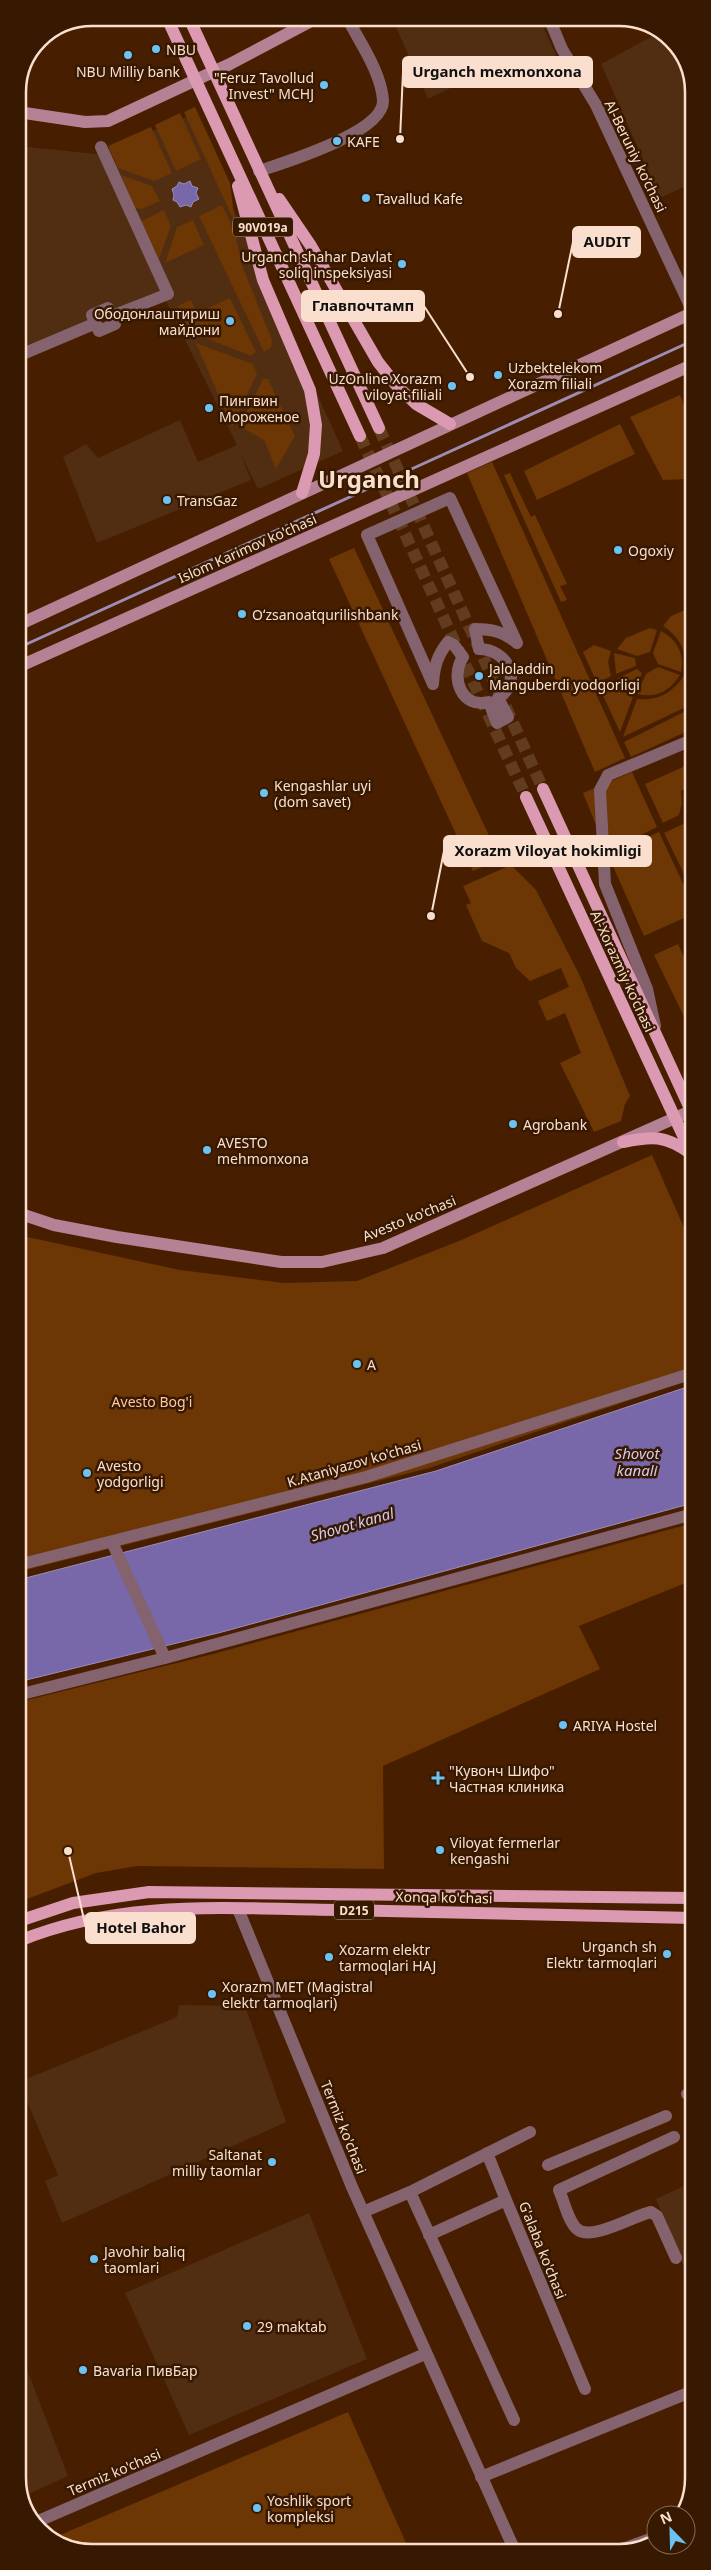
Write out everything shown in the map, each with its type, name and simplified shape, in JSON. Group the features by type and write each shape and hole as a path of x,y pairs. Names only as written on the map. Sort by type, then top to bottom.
{"main road":[{"name":"90V019a","path":"171,26 360,436"},
{"name":"90V019a","path":"193,26 379,428"},
{"path":"26,113 85,122 108,121 230,64 302,26"},
{"path":"228,150 263,280 310,390 316,425 314,454 302,493"},
{"path":"259,171 311,246 378,362 397,386 416,404 450,424"},
{"name":"Al-Beruniy ko’chasi","path":"471,415 685,314"},
{"name":"Islom Karimov ko'chasi","path":"26,662 685,368"},
{"name":"Islom Karimov ko'chasi","path":"26,621 471,415"},
{"name":"Al-Xorazmiy ko’chasi","path":"543,789 685,1097"},
{"name":"Al-Xorazmiy ko’chasi","path":"526,797 685,1140"},
{"name":"Avesto ko'chasi","path":"26,1216 54,1225 117,1237 281,1262 322,1262 383,1248 685,1114"},
{"path":"623,1142 646,1137 664,1138 685,1151"},
{"name":"Xonqa ko'chasi","path":"26,1920 73,1903 149,1892 685,1898"},
{"path":"428,1894 428,1912"},
{"name":"Xonqa ko'chasi","path":"26,1938 78,1920 149,1909 428,1912 685,1918"}],"street":[{"path":"259,171 338,141 362,129 378,116 383,102 380,83 352,26"},
{"name":"Al-Beruniy ko’chasi","path":"552,26 562,49 596,105 685,296"},
{"path":"26,353 96,323 92,315 108,308 112,316 168,294 101,147"},
{"path":"450,498 517,643 505,634 490,629 475,629 479,649 496,651 508,664 510,681 507,689 498,698 508,717 497,723 490,702 476,702 461,691 456,674 463,657 454,645 448,642 439,654 434,669 434,684 367,535 450,498"},
{"path":"659,1041 647,989 605,884 600,790 608,775 685,743"},
{"name":"K.Ataniyazov ko'chasi","path":"26,1562 366,1477 685,1376"},
{"path":"26,1693 165,1658 685,1516"},
{"path":"112,1542 165,1658"},
{"name":"Termiz ko'chasi","path":"238,1909 363,2212 512,2544"},
{"path":"548,2165 666,2116"},
{"path":"363,2212 410,2192 530,2132"},
{"path":"674,2137 559,2190 574,2224 578,2230 584,2232 598,2232 651,2212 657,2216 676,2258"},
{"path":"488,2153 506,2200"},
{"path":"410,2192 514,2420"},
{"name":"G'alaba ko'chasi","path":"429,2235 506,2200 585,2389"},
{"name":"Termiz ko'chasi","path":"42,2520 425,2354"},
{"path":"481,2477 685,2395"}],"shaded area":[{"path":"396,26 543,26 556,55 500,82 492,68 428,99"},
{"path":"653,36 676,59 680,67 685,92 685,186 660,198 601,64"},
{"name":"Ободонлаштириш майдони","path":"191,115 343,451 258,489 240,453 251,480 97,543 63,457 86,444 98,458 180,420 198,462 237,445 161,291 26,348 26,147 96,154"},
{"path":"179,2005 245,2006 286,2122 62,2223 45,2181 58,2175 26,2099 26,2079 177,2017"},
{"path":"685,2186 685,2270 656,2199"},
{"name":"29 maktab","path":"309,2213 367,2359 189,2435 125,2293"},
{"path":"26,2367 68,2476 29,2494 26,2478"}],"green space":[{"path":"195,107 230,183 235,223 184,112"},
{"path":"180,113 201,159 176,171 155,125"},
{"path":"151,127 172,173 154,181 118,168 108,146"},
{"path":"121,175 152,186 160,201 142,209 135,208"},
{"path":"222,205 235,233 242,265 272,340 271,348 264,352 199,216"},
{"path":"164,210 171,226 159,259 141,221"},
{"path":"193,220 204,245 165,263 177,227"},
{"path":"230,298 256,352 251,356 188,331 178,306 191,300 197,313"},
{"path":"196,343 253,364 257,374 232,427"},
{"path":"263,379 268,379 295,436 276,469 264,440 239,426"},
{"path":"680,395 685,408 685,479 663,480 630,417"},
{"path":"620,424 635,454 537,500 524,471"},
{"path":"492,462 625,758 595,772 467,473"},
{"path":"510,473 531,517 535,515 567,584 560,586 567,600 561,602 504,475"},
{"path":"354,548 500,859 473,871 329,559"},
{"path":"685,610 685,658 682,646 674,635 663,626 671,616"},
{"path":"650,628 657,630 650,652 637,656 617,649 626,638"},
{"path":"661,631 679,648 682,659 681,672 658,664 653,653"},
{"path":"594,645 611,651 608,662 611,676 597,683 583,652"},
{"path":"614,653 635,658 636,666 616,674"},
{"path":"658,667 680,675 667,690 650,695 637,694 646,674"},
{"path":"637,669 642,673 634,693 627,689 618,678"},
{"path":"685,676 685,707 623,737 637,699 652,699 664,695"},
{"path":"614,681 633,697 620,732 599,687"},
{"path":"685,712 685,732 631,757 624,742"},
{"path":"685,766 685,789 681,791 682,803 679,815 663,823 645,784"},
{"path":"632,772 657,827 607,852 583,793"},
{"path":"683,824 685,825 685,876 664,833"},
{"path":"659,832 685,888 685,918 644,936 612,864 613,853"},
{"path":"511,865 536,890 580,976 630,1096 625,1104 621,1121 594,1132 560,1063 581,1053 565,1013 547,1021 538,1001 569,987 561,968 530,981 516,968 509,953 482,941 466,905 471,903 463,886"},
{"path":"678,944 685,959 685,1019 654,955"},
{"name":"Avesto Bog'i","path":"652,1155 685,1230 685,1382 429,1468 26,1570 26,1237 180,1270 284,1283 357,1281 459,1241"},
{"path":"685,1525 685,1583 579,1626 600,1669 383,1766 384,1869 137,1866 96,1873 26,1899 26,1700 213,1654"},
{"name":"Yoshlik sport kompleksi","path":"348,2412 406,2544 88,2544 59,2535"}],"water":[{"path":"190,181 192,186 198,188 196,193 199,199 193,202 191,207 186,205 180,207 173,200 172,189 179,182 184,184"},
{"name":"Shovot kanali","path":"685,1388 685,1505 222,1632 26,1680 26,1578 436,1471"}],"waterway":[{"path":"405,472 685,344"},
{"path":"26,644 374,486"}],"tunnel":[{"path":"379,428 543,789"},
{"path":"360,436 526,797"}],"place":[{"name":"NBU","path":"156,49"},
{"name":"NBU Milliy bank","path":"128,55"},
{"name":"\"Feruz Tavollud Invest\" MCHJ","path":"324,85"},
{"name":"Urganch mexmonxona","path":"400,139"},
{"name":"KAFE","path":"337,141"},
{"name":"Tavallud Kafe","path":"366,198"},
{"name":"Urganch shahar Davlat soliq inspeksiyasi","path":"402,264"},
{"name":"AUDIT","path":"558,314"},
{"name":"Ободонлаштириш майдони","path":"230,321"},
{"name":"Uzbektelekom Xorazm filiali","path":"498,375"},
{"name":"Главпочтамп","path":"470,377"},
{"name":"UzOnline Xorazm viloyat filiali","path":"452,386"},
{"name":"Пингвин Мороженое","path":"209,408"},
{"name":"TransGaz","path":"167,500"},
{"name":"Ogoxiy","path":"618,550"},
{"name":"Oʻzsanoatqurilishbank","path":"242,614"},
{"name":"Jaloladdin Manguberdi yodgorligi","path":"479,676"},
{"name":"Kengashlar uyi (dom savet)","path":"264,793"},
{"name":"Xorazm Viloyat hokimligi","path":"431,916"},
{"name":"Agrobank","path":"513,1124"},
{"name":"AVESTO mehmonxona","path":"207,1150"},
{"name":"A","path":"357,1364"},
{"name":"Avesto yodgorligi","path":"87,1473"},
{"name":"ARIYA Hostel","path":"563,1725"},
{"name":"\"Кувонч Шифо\" Частная клиника","path":"438,1778"},
{"name":"Viloyat fermerlar kengashi","path":"440,1850"},
{"name":"Hotel Bahor","path":"68,1851"},
{"name":"Urganch sh Elektr tarmoqlari","path":"667,1954"},
{"name":"Xozarm elektr tarmoqlari HAJ","path":"329,1957"},
{"name":"Xorazm MET (Magistral elektr tarmoqlari)","path":"212,1994"},
{"name":"Saltanat milliy taomlar","path":"272,2162"},
{"name":"Javohir baliq taomlari","path":"94,2259"},
{"name":"29 maktab","path":"247,2326"},
{"name":"Bavaria ПивБар","path":"83,2370"},
{"name":"Yoshlik sport kompleksi","path":"257,2508"}],"district":[{"name":"Urganch","path":"369,478"}],"water label":[{"name":"Shovot kanal","path":"352,1524"}]}
